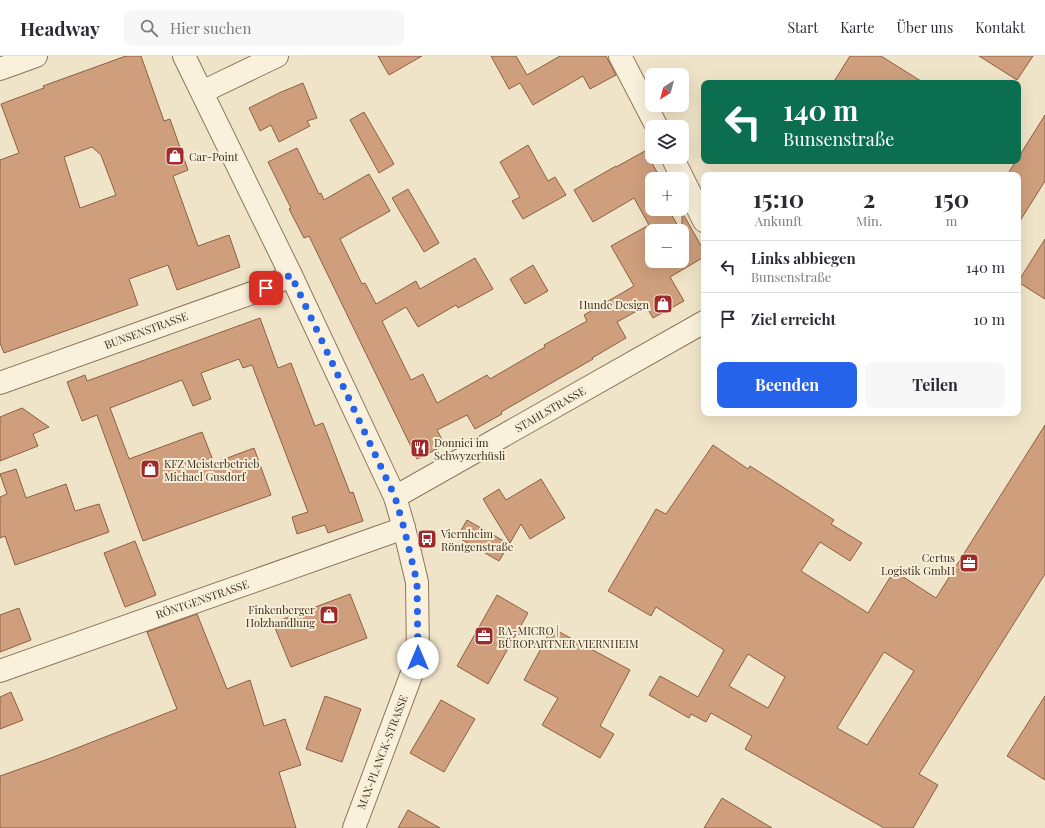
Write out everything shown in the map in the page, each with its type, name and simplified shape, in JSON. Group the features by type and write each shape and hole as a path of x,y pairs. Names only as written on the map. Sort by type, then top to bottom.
{"street":[{"path":"0,69 36,56"},
{"name":"MAX-PLANCK-STRASSE","path":"184,56 291,275 395,497 417,582 418,658 354,828"},
{"path":"202,92 277,56"},
{"path":"620,56 653,120"},
{"path":"676,164 701,215"},
{"name":"BUNSENSTRASSE","path":"0,383 266,288 291,275"},
{"name":"STAHLSTRASSE","path":"395,497 701,324"},
{"name":"RÖNTGENSTRASSE","path":"0,671 404,528"}],"building":[{"path":"126,56 141,56 164,121 170,119 188,170 173,176 198,246 229,235 240,267 177,290 168,265 129,279 138,305 4,353 0,343 0,160 19,153 1,104 44,88 43,86","holes":["92,147 101,155 116,195 80,208 64,157"]},
{"path":"378,56 422,56 389,75"},
{"path":"491,56 516,56 527,75 560,56 606,56 616,75 590,89 583,76 533,105 520,83 509,89"},
{"path":"850,56 881,56 919,80 835,80"},
{"path":"979,56 1033,56 1017,80"},
{"path":"303,83 317,118 307,121 310,126 279,142 271,125 260,131 249,108"},
{"path":"364,112 394,164 379,173 350,120"},
{"path":"1045,115 1045,181 1021,219 1021,172 1009,172 1014,164 1021,164 1021,153"},
{"path":"528,145 548,181 555,177 566,195 523,219 512,201 520,197 500,162"},
{"path":"297,148 319,194 321,193 324,200 369,174 390,211 340,239 362,284 365,283 376,304 416,281 420,289 475,258 493,289 458,308 456,305 418,327 406,307 382,321 411,380 423,374 437,403 487,375 490,379 545,347 544,345 587,321 584,315 634,286 611,246 645,227 645,268 685,268 670,277 684,301 653,318 646,306 617,322 626,338 475,429 467,415 437,430 445,445 417,459 309,236 304,238 289,209 291,208 268,162"},
{"path":"645,151 645,164 652,164 657,172 645,172 645,216 672,216 677,224 648,224 634,198 593,222 574,190"},
{"path":"408,189 439,243 424,252 392,198"},
{"path":"682,216 684,216 689,224 682,224"},
{"path":"689,224 701,246 701,259 689,266"},
{"path":"1045,239 1045,299 1021,284 1021,277"},
{"path":"533,265 548,291 525,304 510,279"},
{"path":"260,318 278,368 291,363 315,426 323,423 350,493 353,492 363,521 328,533 325,525 297,534 292,517 308,512 252,365 243,368 239,359 201,373 211,399 193,406 182,380 110,408 129,459 202,432 214,463 254,448 271,495 143,541 97,415 82,421 67,382 85,375 87,381"},
{"path":"22,408 49,427 33,434 38,446 0,461 0,417"},
{"path":"1045,425 1045,574 919,774 938,785 913,828 884,828 745,749 752,736 711,713 706,722 691,714 689,718 649,695 660,676 698,697 724,650 656,607 651,616 608,591 656,509 666,514 713,445 748,469 750,466 834,520 831,524 862,543 850,561 820,542 801,571 868,613 894,571 936,598","holes":["884,652 914,671 867,745 837,728","748,654 785,677 768,708 729,686"]},
{"path":"16,469 26,498 66,484 75,511 99,504 109,532 15,565 5,536 0,538 0,497 7,494 0,474"},
{"path":"541,479 565,518 530,539 521,524 510,543 483,499 499,489 506,500"},
{"path":"467,520 509,544 499,561 457,537"},
{"path":"135,541 156,595 125,607 104,553"},
{"path":"350,594 367,638 291,667 273,623"},
{"path":"497,595 528,613 488,684 457,666"},
{"path":"19,608 31,640 0,652 0,615"},
{"path":"197,614 227,689 250,680 264,726 285,719 301,765 279,772 296,828 0,828 0,776 51,758 177,709 147,632"},
{"path":"552,628 630,670 600,726 614,734 600,758 542,725 558,698 524,680"},
{"path":"11,692 23,720 0,729 0,697"},
{"path":"325,696 361,709 342,762 306,749"},
{"path":"1045,696 1045,780 1007,756"},
{"path":"441,700 475,719 444,772 410,753"},
{"path":"722,798 772,828 704,828"},
{"path":"408,810 440,828 398,828"}],"place":[{"name":"Car-Point","path":"175,156"},
{"name":"Hunde Design","path":"663,304"},
{"name":"Donnici im Schwyzerhüsli","path":"420,448"},
{"name":"KFZ Meisterbetrieb Michael Gusdorf","path":"150,469"},
{"name":"Viernheim Röntgenstraße","path":"427,539"},
{"name":"Certus Logistik GmbH","path":"969,563"},
{"name":"Finkenberger Holzhandlung","path":"329,615"},
{"name":"RA-MICRO | BÜROPARTNER VIERNHEIM","path":"484,636"}],"route":[{"path":"266,288 291,275 395,497 417,582 418,658"}]}
